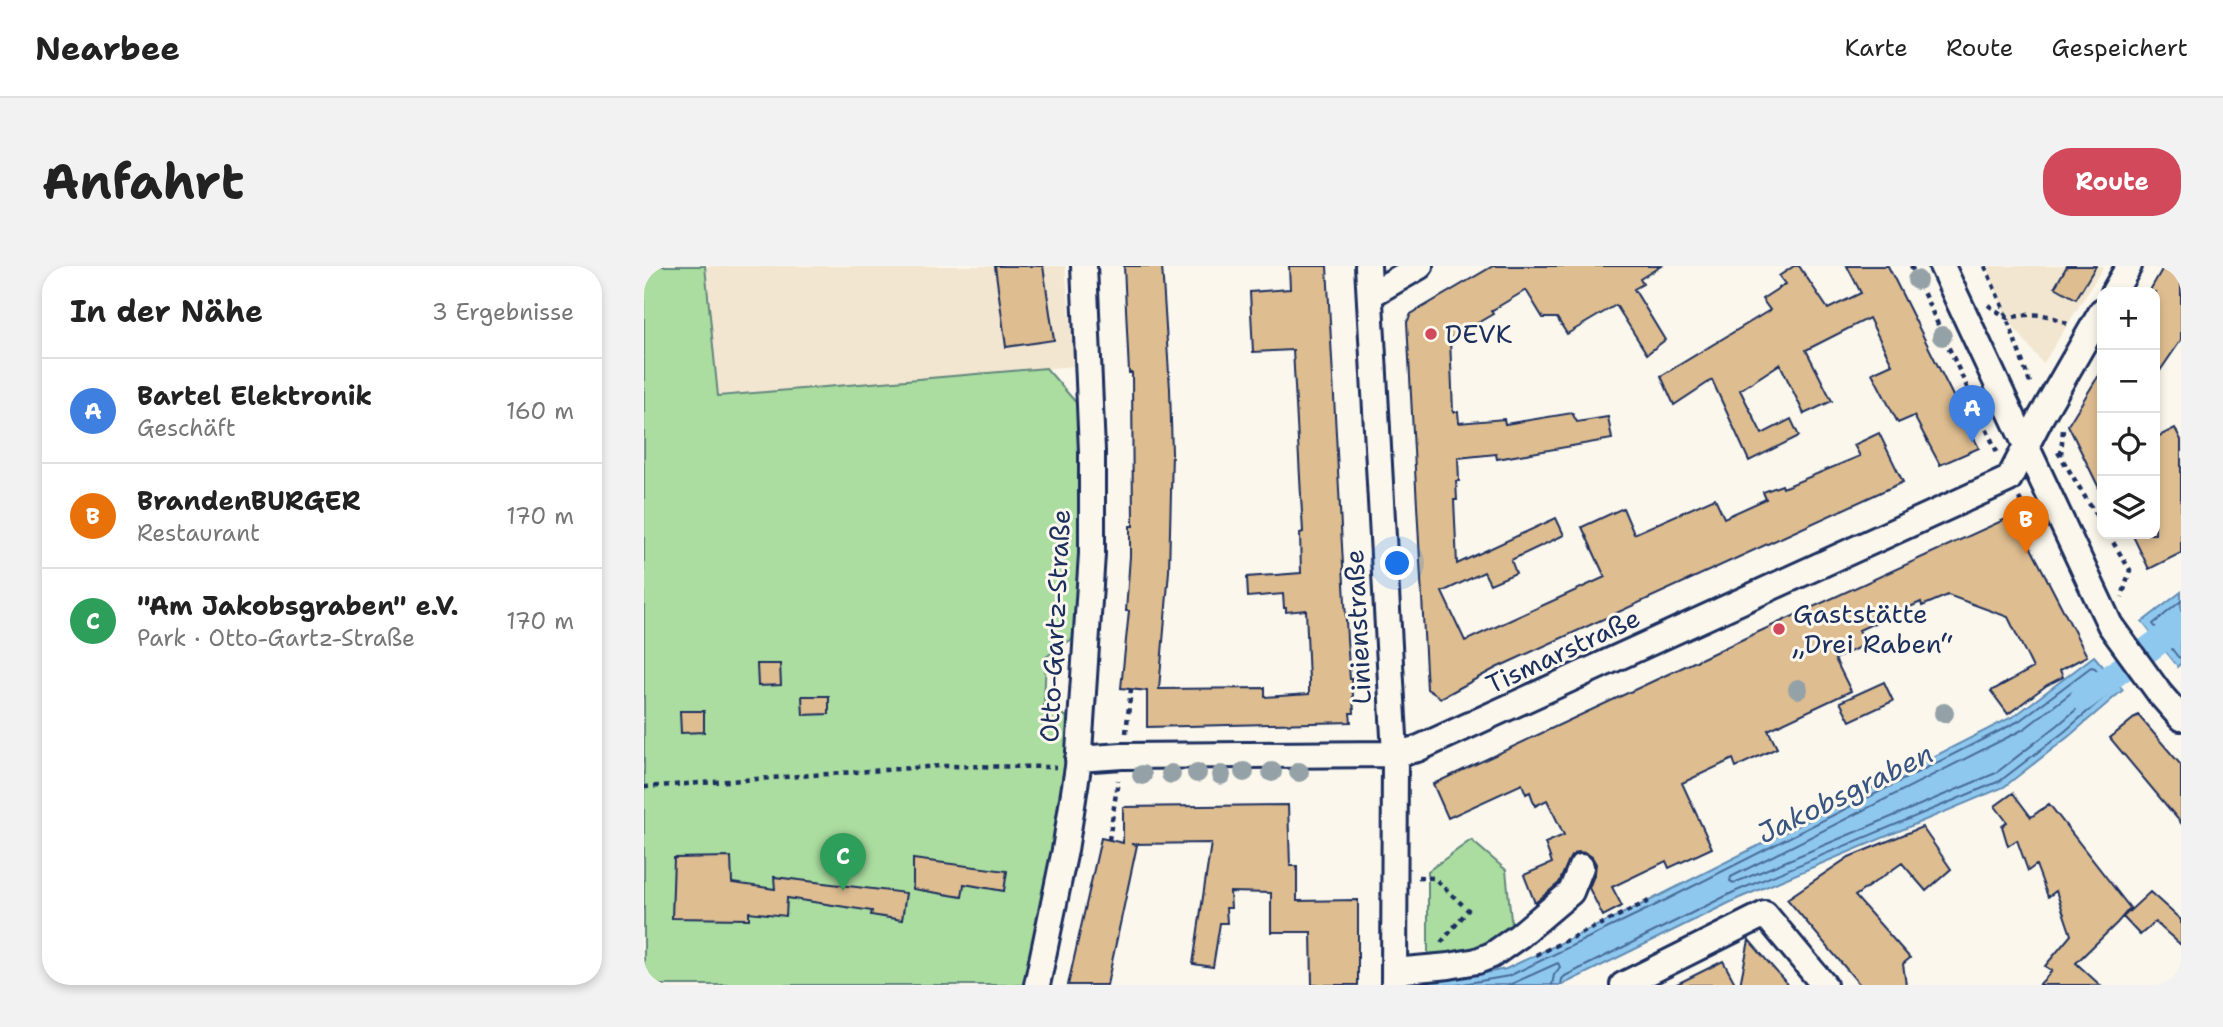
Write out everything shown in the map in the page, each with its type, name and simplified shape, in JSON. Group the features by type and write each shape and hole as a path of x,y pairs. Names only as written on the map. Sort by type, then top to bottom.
{"street":[{"name":"Otto-Gartz-Straße","path":"1037,985 1065,850 1078,759 1092,554 1092,451 1084,266"},
{"name":"Linienstraße","path":"1368,266 1395,754 1394,979"},
{"path":"1370,295 1420,266"},
{"path":"1942,266 2027,447 2160,694 2181,718"},
{"path":"2117,287 2129,266"},
{"name":"Tismarstraße","path":"1078,759 1122,756 1395,754 1416,749 2009,479 2097,320"},
{"path":"1394,979 1478,961 1493,954 1571,892 1581,867"},
{"path":"1623,985 1765,914 1824,985"}],"path":[{"path":"1985,266 2007,318 2034,314 2053,316 2088,335"},
{"path":"2061,456 2097,517"},
{"path":"2111,539 2130,570 2118,616"},
{"path":"644,787 940,766 1049,767"},
{"path":"1395,875 1434,878 1468,910 1435,950"},
{"path":"1530,958 1649,901"}],"shaded area":[{"path":"705,266 1065,266 1075,366 718,396"},
{"path":"1987,266 2104,266 2043,364 2007,318"}],"green space":[{"path":"644,266 705,266 718,396 1046,368 1079,406 1083,504 1075,637 1046,657 1044,706 1074,720 1072,751 1030,985 644,985"},
{"path":"1471,840 1506,870 1512,930 1475,952 1428,958 1428,871"}],"water":[{"path":"2181,592 2181,663 2177,667 2142,622"},
{"path":"2094,656 2123,690 2004,787 1737,899 1562,985 1421,985 1506,969 1649,901 2016,715"}],"pier":[{"path":"2142,622 2177,667 2173,668 2155,645 2139,624"}],"building":[{"path":"995,266 1043,266 1054,340 1006,347"},
{"path":"1124,266 1162,266 1172,453 1169,571 1159,689 1265,688 1265,697 1309,694 1309,681 1306,610 1286,612 1283,594 1248,597 1247,577 1301,573 1300,533 1303,532 1293,350 1253,352 1250,292 1290,289 1289,266 1327,266 1347,639 1354,713 1350,713 1351,722 1147,727 1147,691 1121,688 1129,611 1126,611 1130,526 1133,526 1132,373 1129,373"},
{"path":"1493,266 1661,266 1640,279 1643,284 1634,289 1665,340 1647,354 1616,305 1567,334 1557,318 1543,318 1526,290 1491,311 1493,314 1450,339 1453,412 1458,412 1459,423 1504,419 1505,424 1572,413 1577,422 1608,417 1612,439 1497,459 1496,454 1458,458 1459,481 1456,481 1457,500 1454,500 1457,564 1556,518 1564,535 1511,560 1516,573 1490,584 1484,572 1442,592 1465,641 1605,577 1582,527 1623,508 1634,534 1715,498 1724,518 1766,499 1763,492 1782,485 1783,488 1860,456 1854,445 1879,433 1903,482 1496,668 1441,698 1427,689 1407,322 1411,314"},
{"path":"1794,266 1799,266 1828,309 1861,293 1847,266 1888,266 1979,448 1940,465 1914,416 1898,423 1872,373 1892,364 1869,318 1806,350 1832,401 1804,414 1780,364 1740,390 1762,434 1791,419 1799,436 1749,461 1712,380 1674,405 1661,376 1770,310 1762,299 1785,284 1779,276"},
{"path":"2067,266 2096,266 2076,299 2055,287"},
{"path":"2164,266 2181,266 2181,340 2160,371 2160,287 2152,287"},
{"path":"2097,378 2097,484 2068,425"},
{"path":"2175,428 2181,440 2181,553 2149,569 2134,539 2160,539 2160,436"},
{"path":"2008,518 2017,521 2087,656 2060,670 2063,677 2047,685 2008,714 1991,691 2033,668 2008,617 1948,595 1922,606 1921,602 1859,630 1866,644 1835,659 1851,691 1768,730 1777,748 1736,767 1733,759 1682,783 1712,848 1669,868 1666,861 1612,887 1622,906 1603,916 1589,888 1596,864 1586,853 1578,852 1571,856 1559,883 1535,903 1524,875 1552,863 1545,843 1564,835 1547,800 1535,806 1530,792 1526,794 1522,784 1448,818 1433,784"},
{"path":"757,664 780,664 781,685 758,686"},
{"path":"1884,682 1893,701 1850,721 1840,702"},
{"path":"802,696 829,696 829,714 803,715"},
{"path":"680,711 704,711 704,732 681,733"},
{"path":"2138,715 2181,765 2181,823 2110,738"},
{"path":"2013,793 2031,817 2049,804 2130,908 2076,963 2100,985 2039,985 2052,971 2045,966 2071,935 2056,891 2048,897 2036,865 2028,871 2017,840 2008,846 2002,826 2007,822 1995,806"},
{"path":"1288,805 1290,866 1297,866 1297,901 1358,900 1358,985 1312,985 1311,932 1271,932 1271,893 1230,892 1231,908 1226,908 1227,923 1220,923 1213,967 1193,964 1211,843 1131,844 1137,845 1107,985 1068,985 1101,838 1123,843 1123,807"},
{"path":"1922,827 1951,869 1926,891 1902,863 1855,896 1910,958 1903,964 1906,985 1860,985 1787,899 1849,857"},
{"path":"731,857 732,883 775,889 774,877 906,893 902,920 871,915 872,911 787,898 786,916 749,912 749,919 672,918 674,858"},
{"path":"913,859 1007,871 1004,891 964,884 962,897 913,889"},
{"path":"2150,892 2181,920 2181,945 2155,922 2140,935 2123,917"},
{"path":"1749,940 1788,985 1740,985"},
{"path":"1723,961 1736,985 1675,985"}],"waterway":[{"name":"Jakobsgraben","path":"2083,698 2181,625"}],"place":[{"name":"DEVK","path":"1431,334"},
{"name":"Bartel Elektronik","path":"1972,443"},
{"name":"BrandenBURGER","path":"2026,554"},
{"name":"Gaststätte „Drei Raben“","path":"1779,629"},
{"name":"\"Am Jakobsgraben\" e.V.","path":"843,891"}]}
